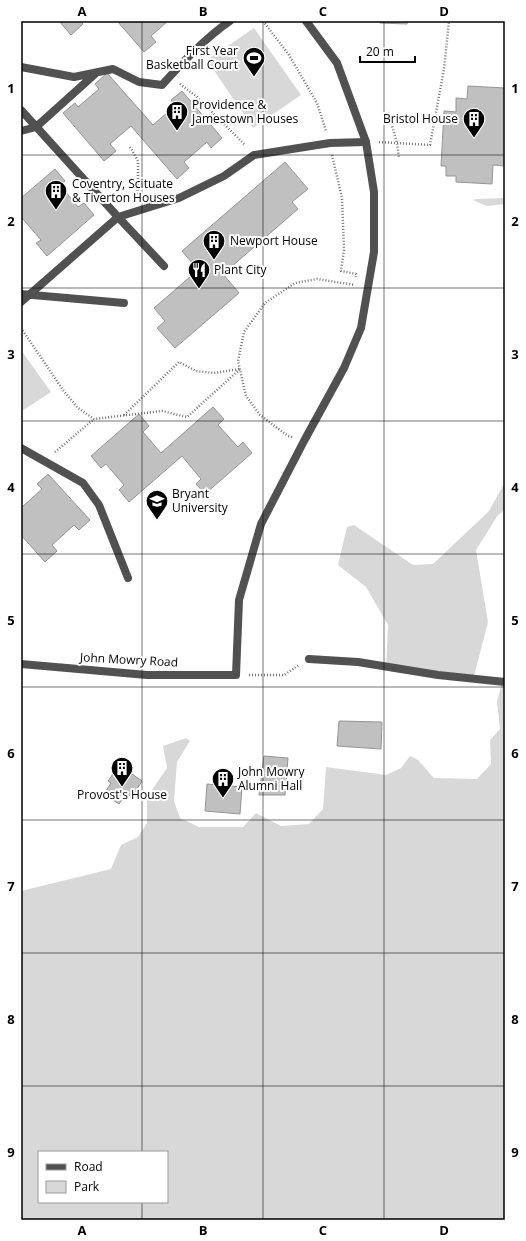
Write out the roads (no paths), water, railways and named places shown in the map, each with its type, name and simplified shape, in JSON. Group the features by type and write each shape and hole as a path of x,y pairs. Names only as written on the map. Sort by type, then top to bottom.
{"street":[{"path":"21,68 74,77 113,69 139,82 162,85 230,21"},
{"path":"21,302 118,217 179,198 224,176 254,155 330,143 366,142 337,63 306,21"},
{"path":"21,131 36,127 97,72"},
{"path":"21,110 164,266"},
{"name":"John Mowry Road","path":"21,664 147,675 236,675 239,600 261,524 304,440 344,368 361,328 374,252 374,192 366,142"},
{"path":"21,294 124,303"},
{"path":"22,450 83,483 99,505 128,578"},
{"path":"309,659 358,662 438,675 505,682"}],"place":[{"name":"First Year Basketball Court","path":"254,78"},
{"name":"Providence & Jamestown Houses","path":"177,132"},
{"name":"Bristol House","path":"474,138"},
{"name":"Coventry, Scituate & Tiverton Houses","path":"56,210"},
{"name":"Newport House","path":"214,260"},
{"name":"Plant City","path":"199,290"},
{"name":"Bryant University","path":"157,520"},
{"name":"Provost's House","path":"122,788"},
{"name":"John Mowry Alumni Hall","path":"223,798"}]}
